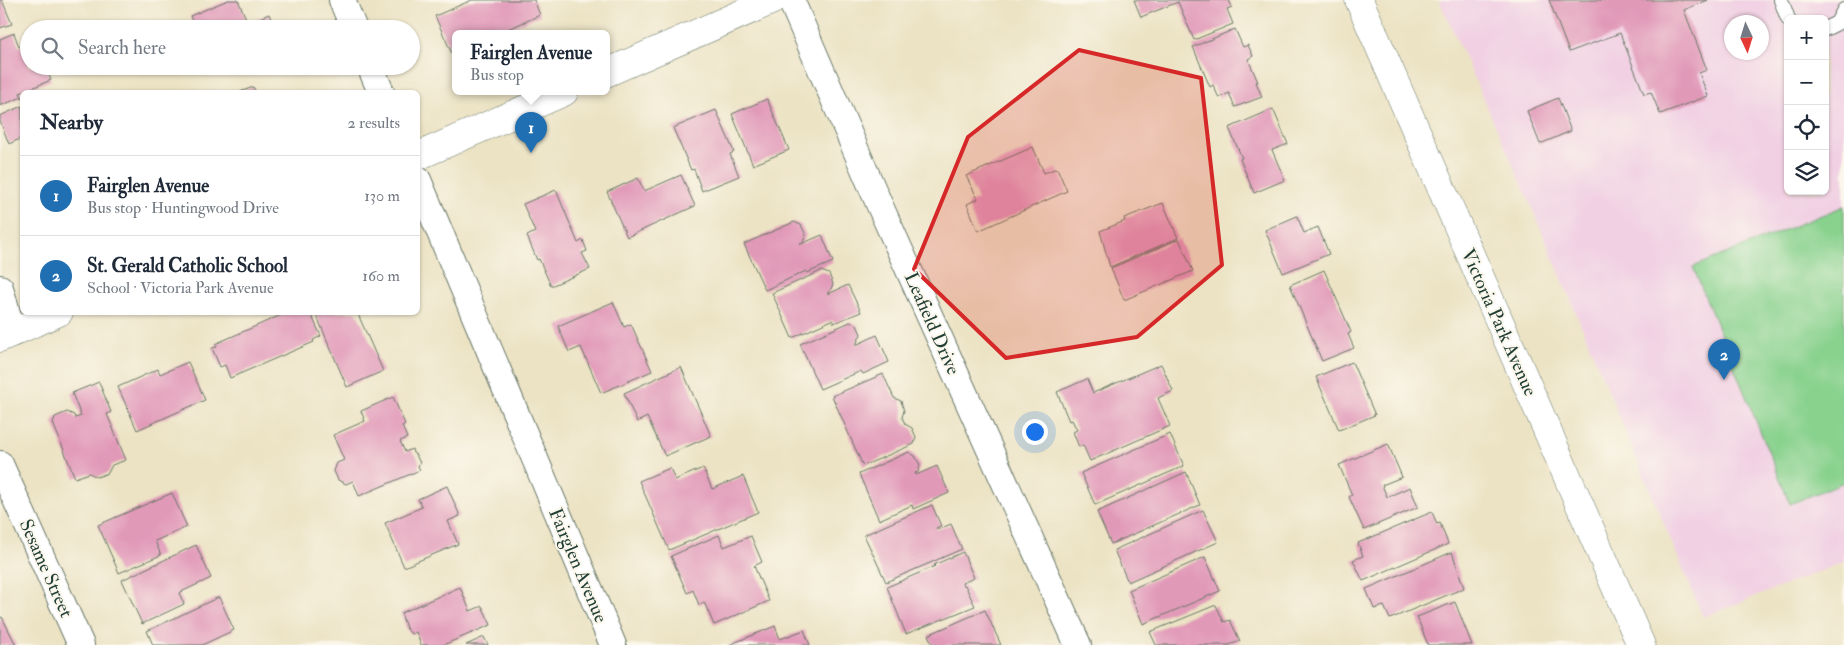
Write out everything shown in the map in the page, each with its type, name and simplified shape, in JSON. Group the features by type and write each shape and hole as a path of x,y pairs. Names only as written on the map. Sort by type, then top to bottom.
{"main road":[{"path":"610,71 775,0"},
{"name":"Victoria Park Avenue","path":"1359,0 1640,645"},
{"path":"420,155 557,95"},
{"path":"6,335 52,315"}],"street":[{"path":"342,0 350,20"},
{"name":"Leafield Drive","path":"775,0 884,215 1078,645"},
{"path":"374,75 380,90"},
{"name":"Fairglen Avenue","path":"420,185 613,645"},
{"path":"0,288 6,335"},
{"name":"Sesame Street","path":"0,464 81,645"}],"lane":[{"path":"1780,0 1786,15"},
{"path":"1829,27 1837,23 1844,10"}],"highlighted area":[{"path":"1079,50 1201,78 1222,265 1137,337 1006,358 914,269 968,137"}],"shaded area":[{"path":"1439,0 1844,0 1844,562 1703,617 1528,198"}],"green space":[{"path":"1844,206 1844,482 1790,504 1693,267"}],"building":[{"path":"0,0 2,0 12,24 0,28"},
{"path":"228,0 238,0 247,20 192,20 190,16"},
{"path":"472,0 534,0 540,15 506,30 452,30 452,54 435,16"},
{"path":"1134,0 1229,0 1232,7 1227,9 1233,24 1194,40 1178,2 1141,17"},
{"path":"1549,0 1708,0 1684,10 1707,70 1699,73 1708,96 1660,114 1651,92 1644,94 1620,33 1569,52"},
{"path":"269,14 271,20 255,20"},
{"path":"1235,29 1243,47 1248,45 1253,56 1248,59 1262,97 1235,107 1229,93 1219,98 1213,85 1210,87 1193,47"},
{"path":"14,33 20,47 20,75 49,75 51,80 27,90 20,90 20,98 0,106 0,39"},
{"path":"1558,98 1571,131 1540,144 1527,111"},
{"path":"767,99 789,150 753,165 732,114"},
{"path":"20,107 20,139 9,144 0,121 0,116"},
{"path":"1273,109 1288,144 1272,150 1285,180 1254,193 1229,128"},
{"path":"716,110 734,152 730,154 739,176 702,191 694,169 691,170 673,128"},
{"path":"1033,147 1044,173 1057,168 1067,191 978,231 967,204 978,199 966,176"},
{"path":"681,175 695,206 627,237 607,192 638,178 644,191"},
{"path":"556,190 578,243 583,240 587,251 582,253 590,269 551,286 527,236 535,232 523,204"},
{"path":"1163,203 1178,238 1110,267 1100,231 1125,221 1124,218"},
{"path":"1297,216 1304,233 1318,227 1329,254 1283,273 1265,230"},
{"path":"794,222 801,225 806,235 801,244 822,235 833,262 807,273 806,271 765,290 744,244"},
{"path":"1179,239 1193,271 1124,300 1111,268"},
{"path":"1324,270 1351,332 1348,334 1354,348 1322,361 1290,285"},
{"path":"821,271 829,274 833,284 828,294 848,285 861,312 834,323 832,320 792,338 772,293"},
{"path":"613,302 624,327 631,324 652,371 601,393 581,347 569,352 558,326"},
{"path":"281,315 311,315 321,336 313,340 314,342 230,378 225,365 220,367 212,348 217,347 215,344"},
{"path":"316,315 358,315 383,371 347,387"},
{"path":"850,322 857,325 861,334 856,345 877,335 889,362 863,374 861,371 820,389 800,344"},
{"path":"188,362 205,400 137,430 118,387 158,369 160,374"},
{"path":"1352,362 1375,415 1339,430 1316,377"},
{"path":"1161,364 1173,391 1158,398 1170,426 1090,461 1083,445 1079,447 1073,432 1077,430 1072,420 1069,421 1057,392 1087,379 1093,393"},
{"path":"681,367 711,436 665,456 647,417 637,422 624,393"},
{"path":"883,374 894,398 901,401 904,411 902,417 905,424 912,428 916,437 914,444 863,466 832,396"},
{"path":"99,382 111,412 107,414 126,460 112,465 108,473 97,477 89,473 75,478 53,423 55,417 67,412 74,415 75,418 81,416 72,393"},
{"path":"393,397 405,424 402,426 407,438 400,441 405,452 412,449 420,463 418,466 420,470 359,496 353,481 346,484 338,480 334,471 337,463 344,460 333,435 365,421 361,411"},
{"path":"1170,434 1184,466 1095,505 1081,473"},
{"path":"1388,444 1402,477 1382,485 1387,497 1410,487 1418,507 1364,530 1349,497 1352,495 1339,465"},
{"path":"909,452 915,456 920,465 918,472 915,473 916,475 937,466 949,493 913,509 912,505 879,520 859,474"},
{"path":"670,468 675,480 703,468 712,489 743,476 758,512 669,550 639,481"},
{"path":"1186,472 1200,505 1111,544 1097,512"},
{"path":"447,486 460,516 448,521 458,544 404,567 385,523 422,507 418,499"},
{"path":"172,493 187,527 155,541 161,555 119,573 98,525"},
{"path":"932,505 941,526 936,528 937,530 951,524 962,549 886,582 864,535"},
{"path":"1203,510 1218,542 1128,582 1114,550"},
{"path":"1432,512 1437,524 1440,523 1448,544 1363,581 1353,560 1363,556 1358,543"},
{"path":"719,535 724,547 751,536 762,562 754,566 769,601 714,625 704,602 699,605 693,590 687,593 671,556"},
{"path":"196,545 211,578 179,593 184,604 142,624 122,580"},
{"path":"963,552 974,578 962,583 965,585 975,606 906,634 887,587"},
{"path":"1452,552 1464,588 1390,619 1384,606 1374,609 1366,589"},
{"path":"1205,557 1220,591 1143,624 1129,590"},
{"path":"460,587 470,611 482,606 491,625 443,645 421,645 416,632 411,634 406,628 401,613"},
{"path":"219,597 234,630 202,645 153,645 147,631"},
{"path":"1455,602 1472,645 1428,645 1417,617"},
{"path":"1216,605 1224,622 1230,620 1240,641 1229,645 1156,645 1150,632"},
{"path":"985,610 1001,645 933,645 928,635"},
{"path":"2,617 16,645 0,645 0,618"},
{"path":"775,626 780,639 804,630 810,645 729,645"},
{"path":"484,637 488,645 466,645"}],"place":[{"name":"Fairglen Avenue","path":"531,153"},
{"name":"St. Gerald Catholic School","path":"1724,380"}]}
